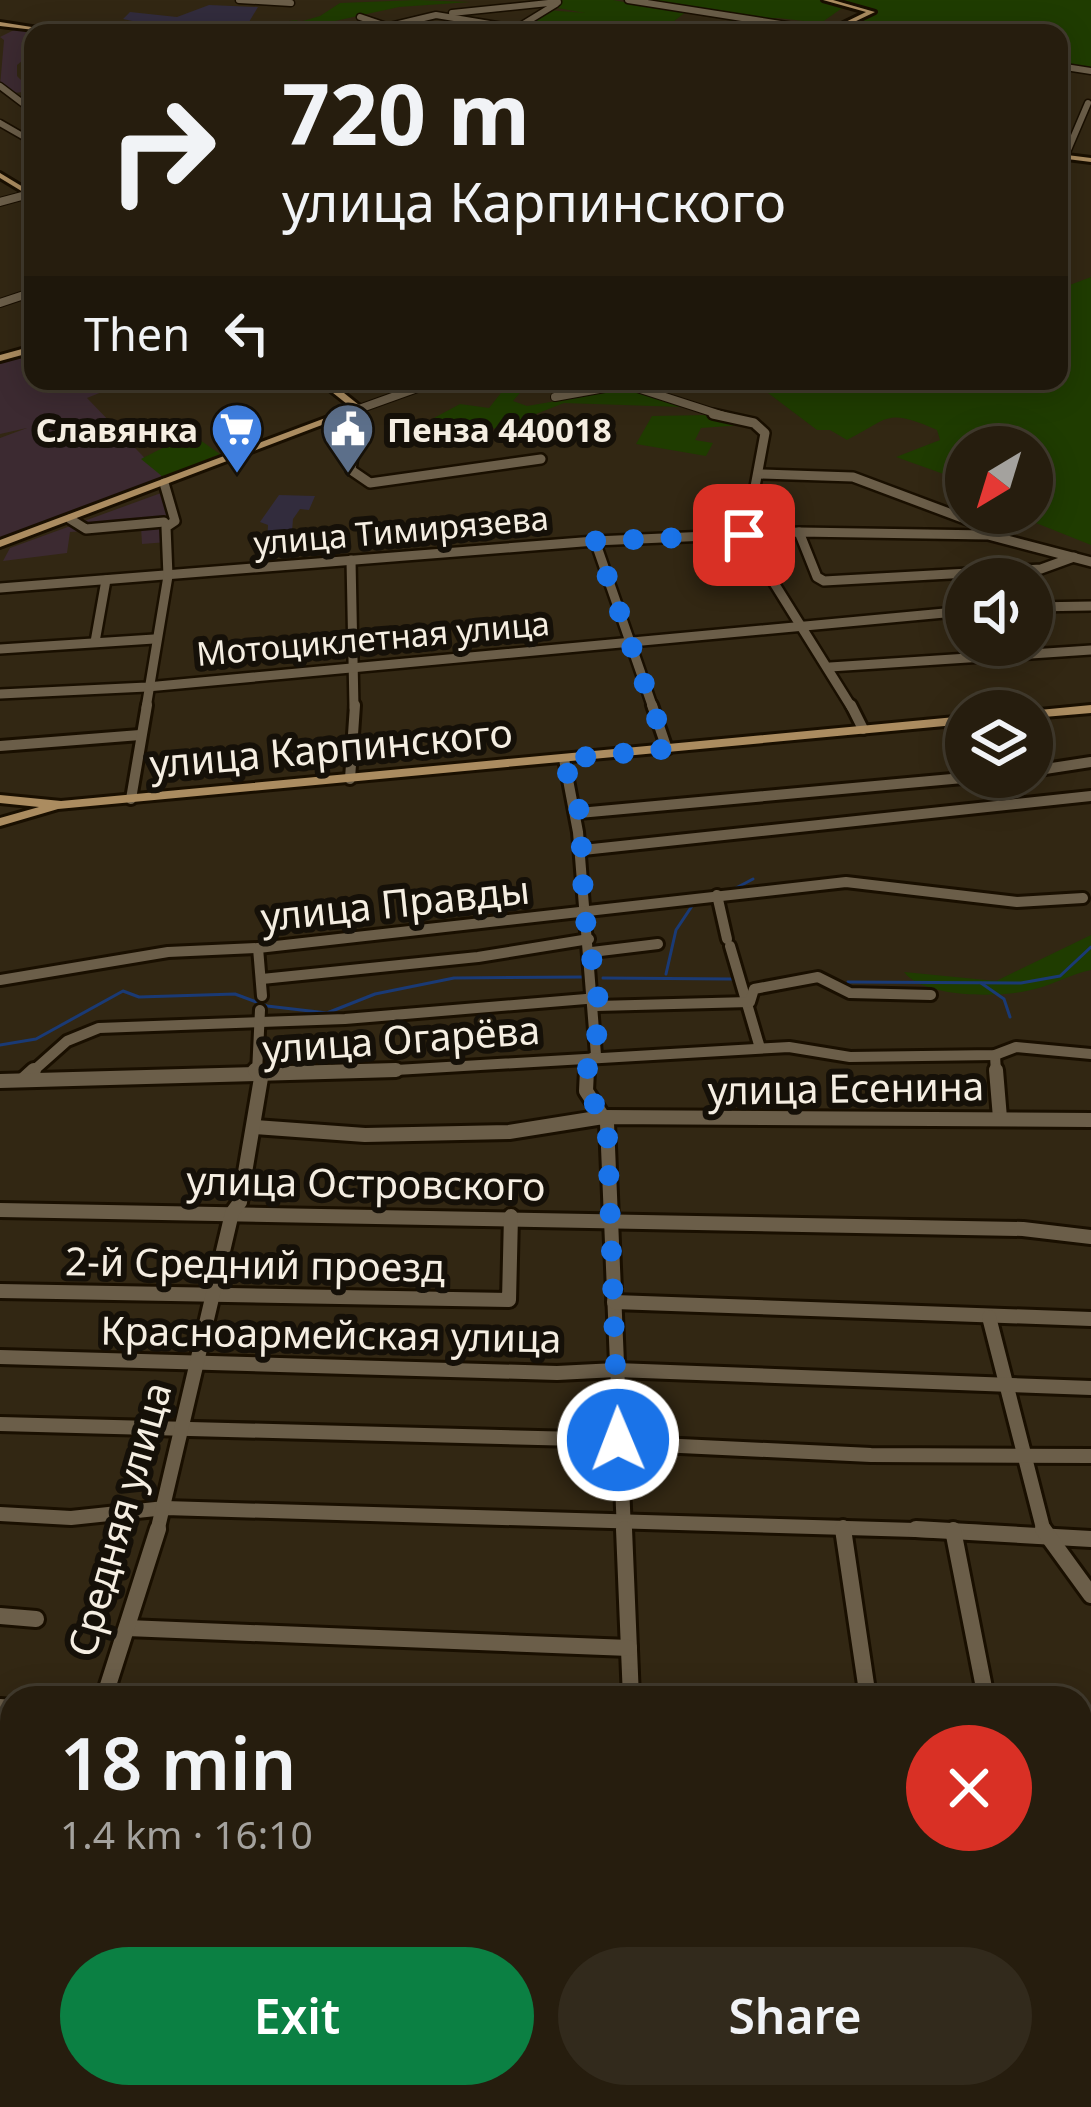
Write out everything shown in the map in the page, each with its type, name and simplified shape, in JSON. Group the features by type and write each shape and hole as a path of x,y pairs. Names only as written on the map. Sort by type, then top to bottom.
{"main road":[{"path":"826,0 872,12 846,24"},
{"path":"0,24 24,28"},
{"path":"0,33 15,27"},
{"path":"4,544 354,411 358,403 337,390"},
{"path":"1053,712 1091,709"},
{"name":"улица Карпинского","path":"0,799 61,805 945,722"},
{"name":"улица Карпинского","path":"0,822 61,805"}],"street":[{"path":"239,0 291,3"},
{"path":"628,0 778,24"},
{"path":"447,14 560,1"},
{"path":"523,24 560,1"},
{"path":"398,24 436,14 481,24"},
{"path":"360,17 378,24"},
{"path":"0,86 24,109"},
{"path":"1068,145 1088,103"},
{"path":"412,390 354,411 357,427 351,470 364,482 541,458"},
{"path":"555,397 598,390"},
{"path":"648,390 688,409 754,423 765,433 754,493 760,533"},
{"path":"759,474 854,477 1015,538"},
{"path":"131,799 168,576 166,527 175,521 164,483"},
{"path":"70,518 86,530 164,522"},
{"name":"улица Тимирязева","path":"0,589 595,541 799,532 897,530 1015,538 1091,562"},
{"path":"799,532 824,581 1041,569 1074,557"},
{"path":"744,535 830,667 863,729"},
{"path":"595,541 667,749"},
{"path":"350,779 357,667 352,560"},
{"path":"95,642 106,580"},
{"path":"1053,607 1091,606"},
{"name":"Мотоциклетная улица","path":"0,694 147,687 945,612"},
{"path":"0,649 154,639"},
{"path":"830,667 1091,650"},
{"path":"0,746 140,735"},
{"path":"563,759 580,813 584,911 597,1002 596,1055 588,1061 585,1084 603,1117 631,1686"},
{"path":"1053,768 1091,762"},
{"path":"580,813 945,780"},
{"path":"583,850 747,829 1010,809 1091,796"},
{"name":"улица Правды","path":"0,980 168,952 259,947 845,882 1017,902 1083,898"},
{"path":"717,895 760,1048"},
{"path":"262,979 590,945 658,944"},
{"name":"Средняя улица","path":"108,1686 165,1508 232,1214 241,1202 261,1078 255,1071 262,979 259,947"},
{"path":"750,1002 754,988 818,977 850,993 931,995"},
{"path":"23,1080 57,1048 100,1028 260,1009 750,1002"},
{"name":"улица Огарёва","path":"0,1081 261,1078 788,1046 850,1057 995,1055 1016,1047 1091,1054"},
{"path":"995,1055 1000,1118"},
{"name":"улица Есенина","path":"255,1127 365,1136 509,1132 603,1117 814,1123 1091,1120"},
{"name":"улица Островского","path":"0,1210 610,1218 1023,1229 1091,1237"},
{"name":"2-й Средний проезд","path":"0,1291 509,1300 511,1216"},
{"path":"614,1302 1091,1319"},
{"path":"989,1317 1044,1533 1091,1595"},
{"name":"Красноармейская улица","path":"0,1357 616,1370 1091,1388"},
{"path":"0,1424 618,1442 871,1455 1091,1456"},
{"path":"0,1514 71,1518 165,1508 1044,1533 1091,1539"},
{"path":"843,1527 866,1686"},
{"path":"953,1530 984,1686"},
{"path":"0,1616 36,1619"},
{"path":"127,1628 629,1648"}],"shaded area":[{"path":"209,5 258,7 249,22 146,24 123,19 130,12 177,17"},
{"path":"16,29 24,31 24,59 17,65 17,76 24,92 0,86 4,40 0,37"},
{"path":"24,353 24,390 107,390 87,398 163,477 0,538 0,438 27,428 0,434 0,360"},
{"path":"172,489 177,522 169,528 168,542 142,544 141,527 70,532 67,553 3,561 10,548"},
{"path":"279,495 315,496 309,510 300,509 293,519 291,544 267,547 268,525 260,522"}],"green space":[{"path":"563,0 613,0 673,11 631,0 819,0 845,6 821,23 778,18 725,24 733,18 687,11 670,24 524,24 547,10 585,13 552,7"},
{"path":"833,0 1091,0 1091,73 1068,70 1068,24 853,24 878,11"},
{"path":"470,2 399,7 335,21 339,24 292,24 320,16 340,3"},
{"path":"1091,277 1091,545 1053,530 1053,426 945,426 945,474 896,457 940,440 937,430 888,418 847,440 830,430 817,430 764,390 1068,390 1068,286"},
{"path":"503,390 522,390 513,401 527,406 637,390 682,407 564,403 498,429 432,419 460,404 489,408"},
{"path":"710,415 743,425 701,428 695,440 713,443 706,456 636,444 652,416"},
{"path":"178,440 200,440 220,454 163,477 141,459"},
{"path":"1091,935 1091,970 1021,992 946,992 914,981 904,972 996,981"}],"waterway":[{"path":"736,888 753,879"},
{"path":"666,974 676,930 692,906"},
{"path":"848,982 1021,983 1060,976 1091,947"},
{"path":"0,1045 36,1039 123,991 139,997 235,994 267,1006 327,1013 375,994 454,978 582,977"},
{"path":"603,978 732,979"},
{"path":"981,983 1004,999 1010,1017"}],"place":[{"name":"Славянка","path":"237,475"},
{"name":"Пенза 440018","path":"348,475"}],"route":[{"path":"618,1440 612,1235 606,1201 607,1123 585,1084 588,1061 596,1055 598,998 584,911 580,813 563,759 667,749 595,541 744,535"}]}
